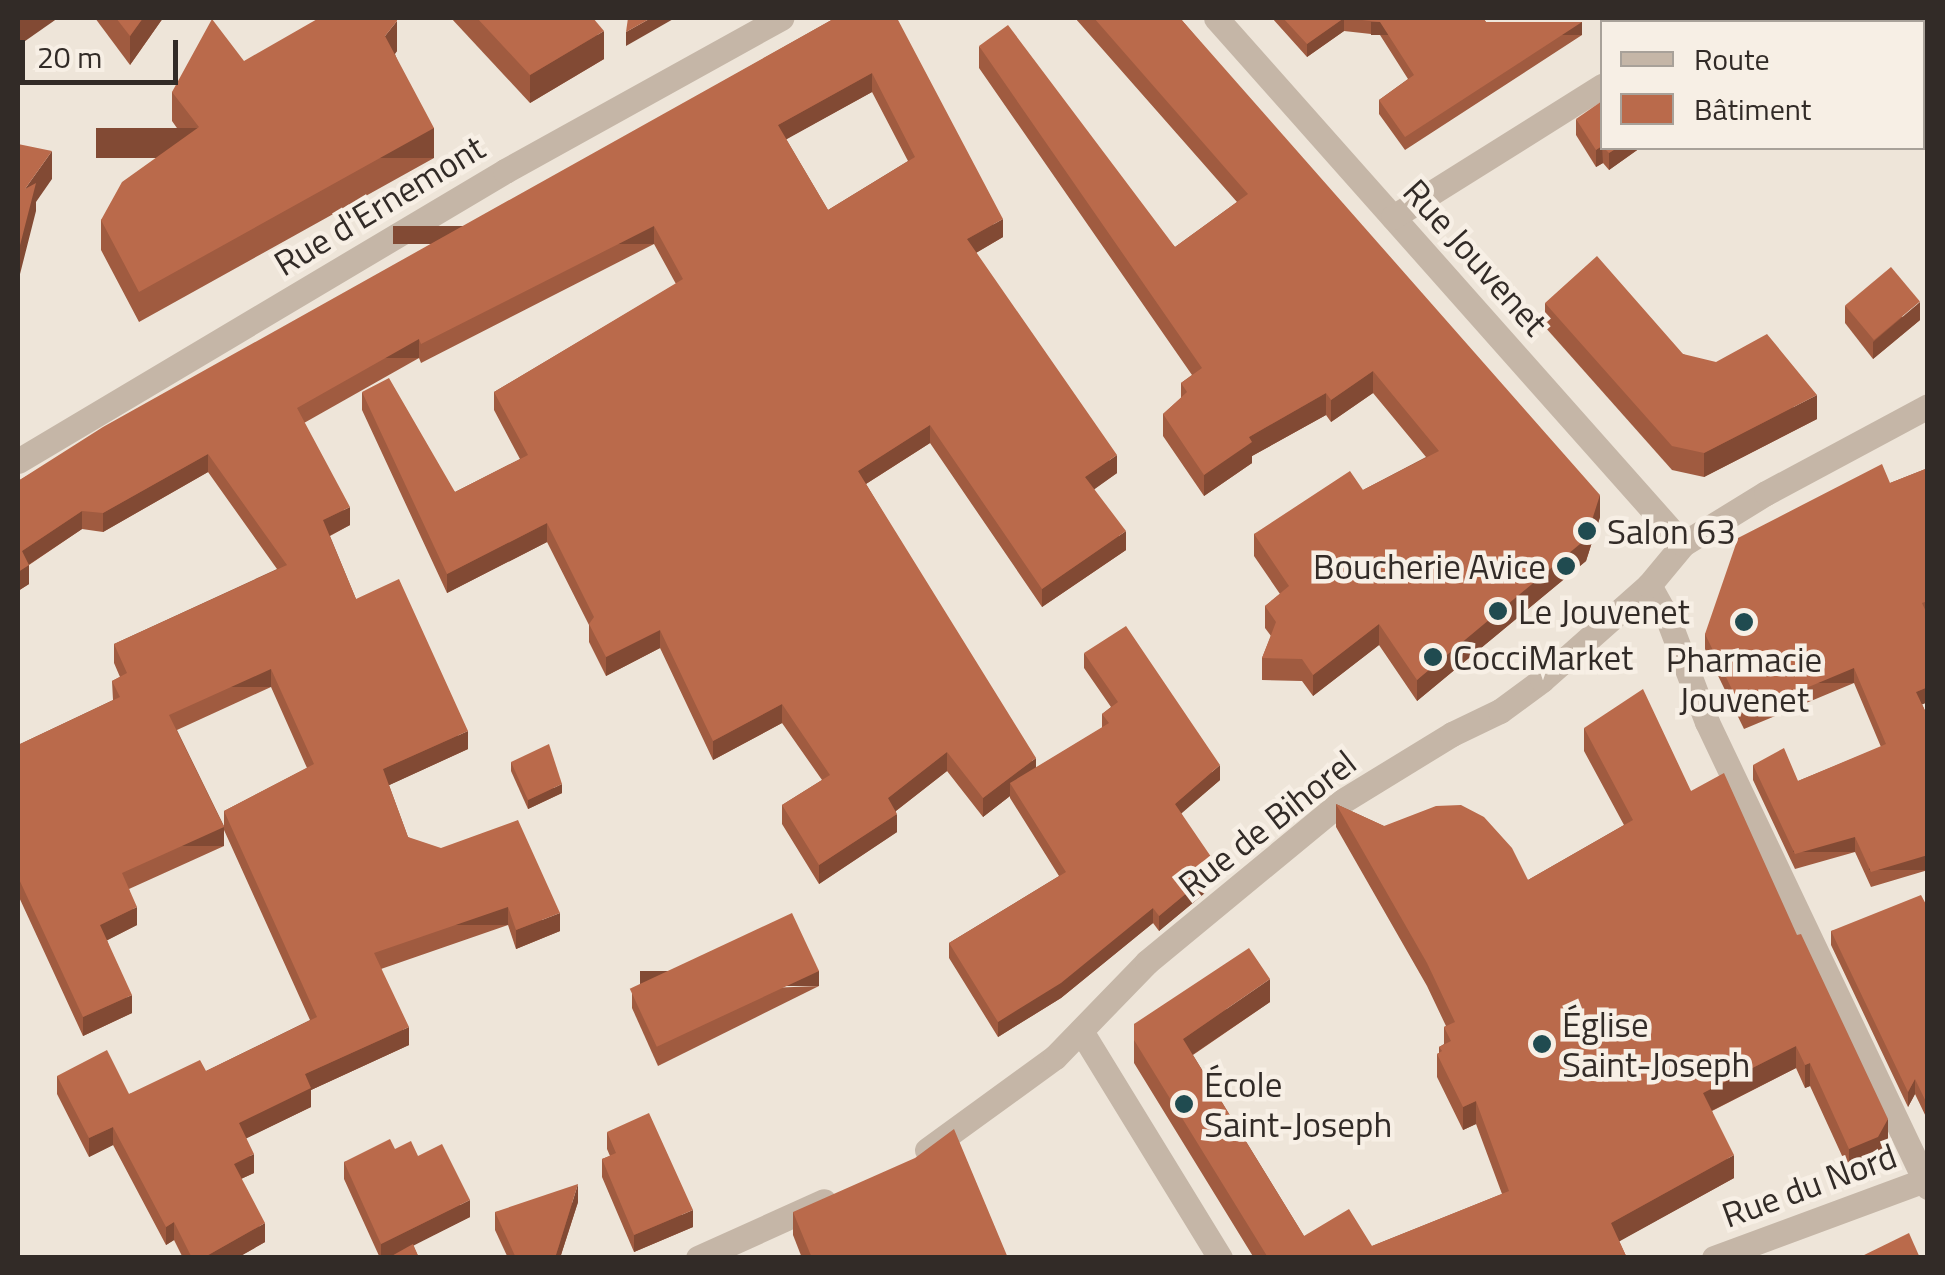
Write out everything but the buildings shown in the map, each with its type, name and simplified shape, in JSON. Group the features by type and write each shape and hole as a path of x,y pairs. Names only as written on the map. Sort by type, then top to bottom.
{"street":[{"name":"Rue d'Ernemont","path":"18,461 505,171 781,18"},
{"name":"Rue Jouvenet","path":"1216,18 1683,544"},
{"path":"1394,217 1600,87"},
{"name":"Rue de Bihorel","path":"910,1162 1022,1084 1082,1031 1148,962 1341,802 1452,734 1500,711 1599,632 1649,585 1683,544 1766,493 1928,406"},
{"path":"1649,585 1668,619 1707,722 1926,1182"},
{"path":"1082,1031 1220,1258"},
{"name":"Rue du Nord","path":"1714,1258 1926,1182"},
{"path":"698,1258 839,1194"}],"place":[{"name":"Salon 63","path":"1587,531"},
{"name":"Boucherie Avice","path":"1566,566"},
{"name":"Le Jouvenet","path":"1498,611"},
{"name":"Pharmacie Jouvenet","path":"1744,622"},
{"name":"CocciMarket","path":"1433,657"},
{"name":"Église Saint-Joseph","path":"1542,1044"},
{"name":"École Saint-Joseph","path":"1184,1104"}]}
